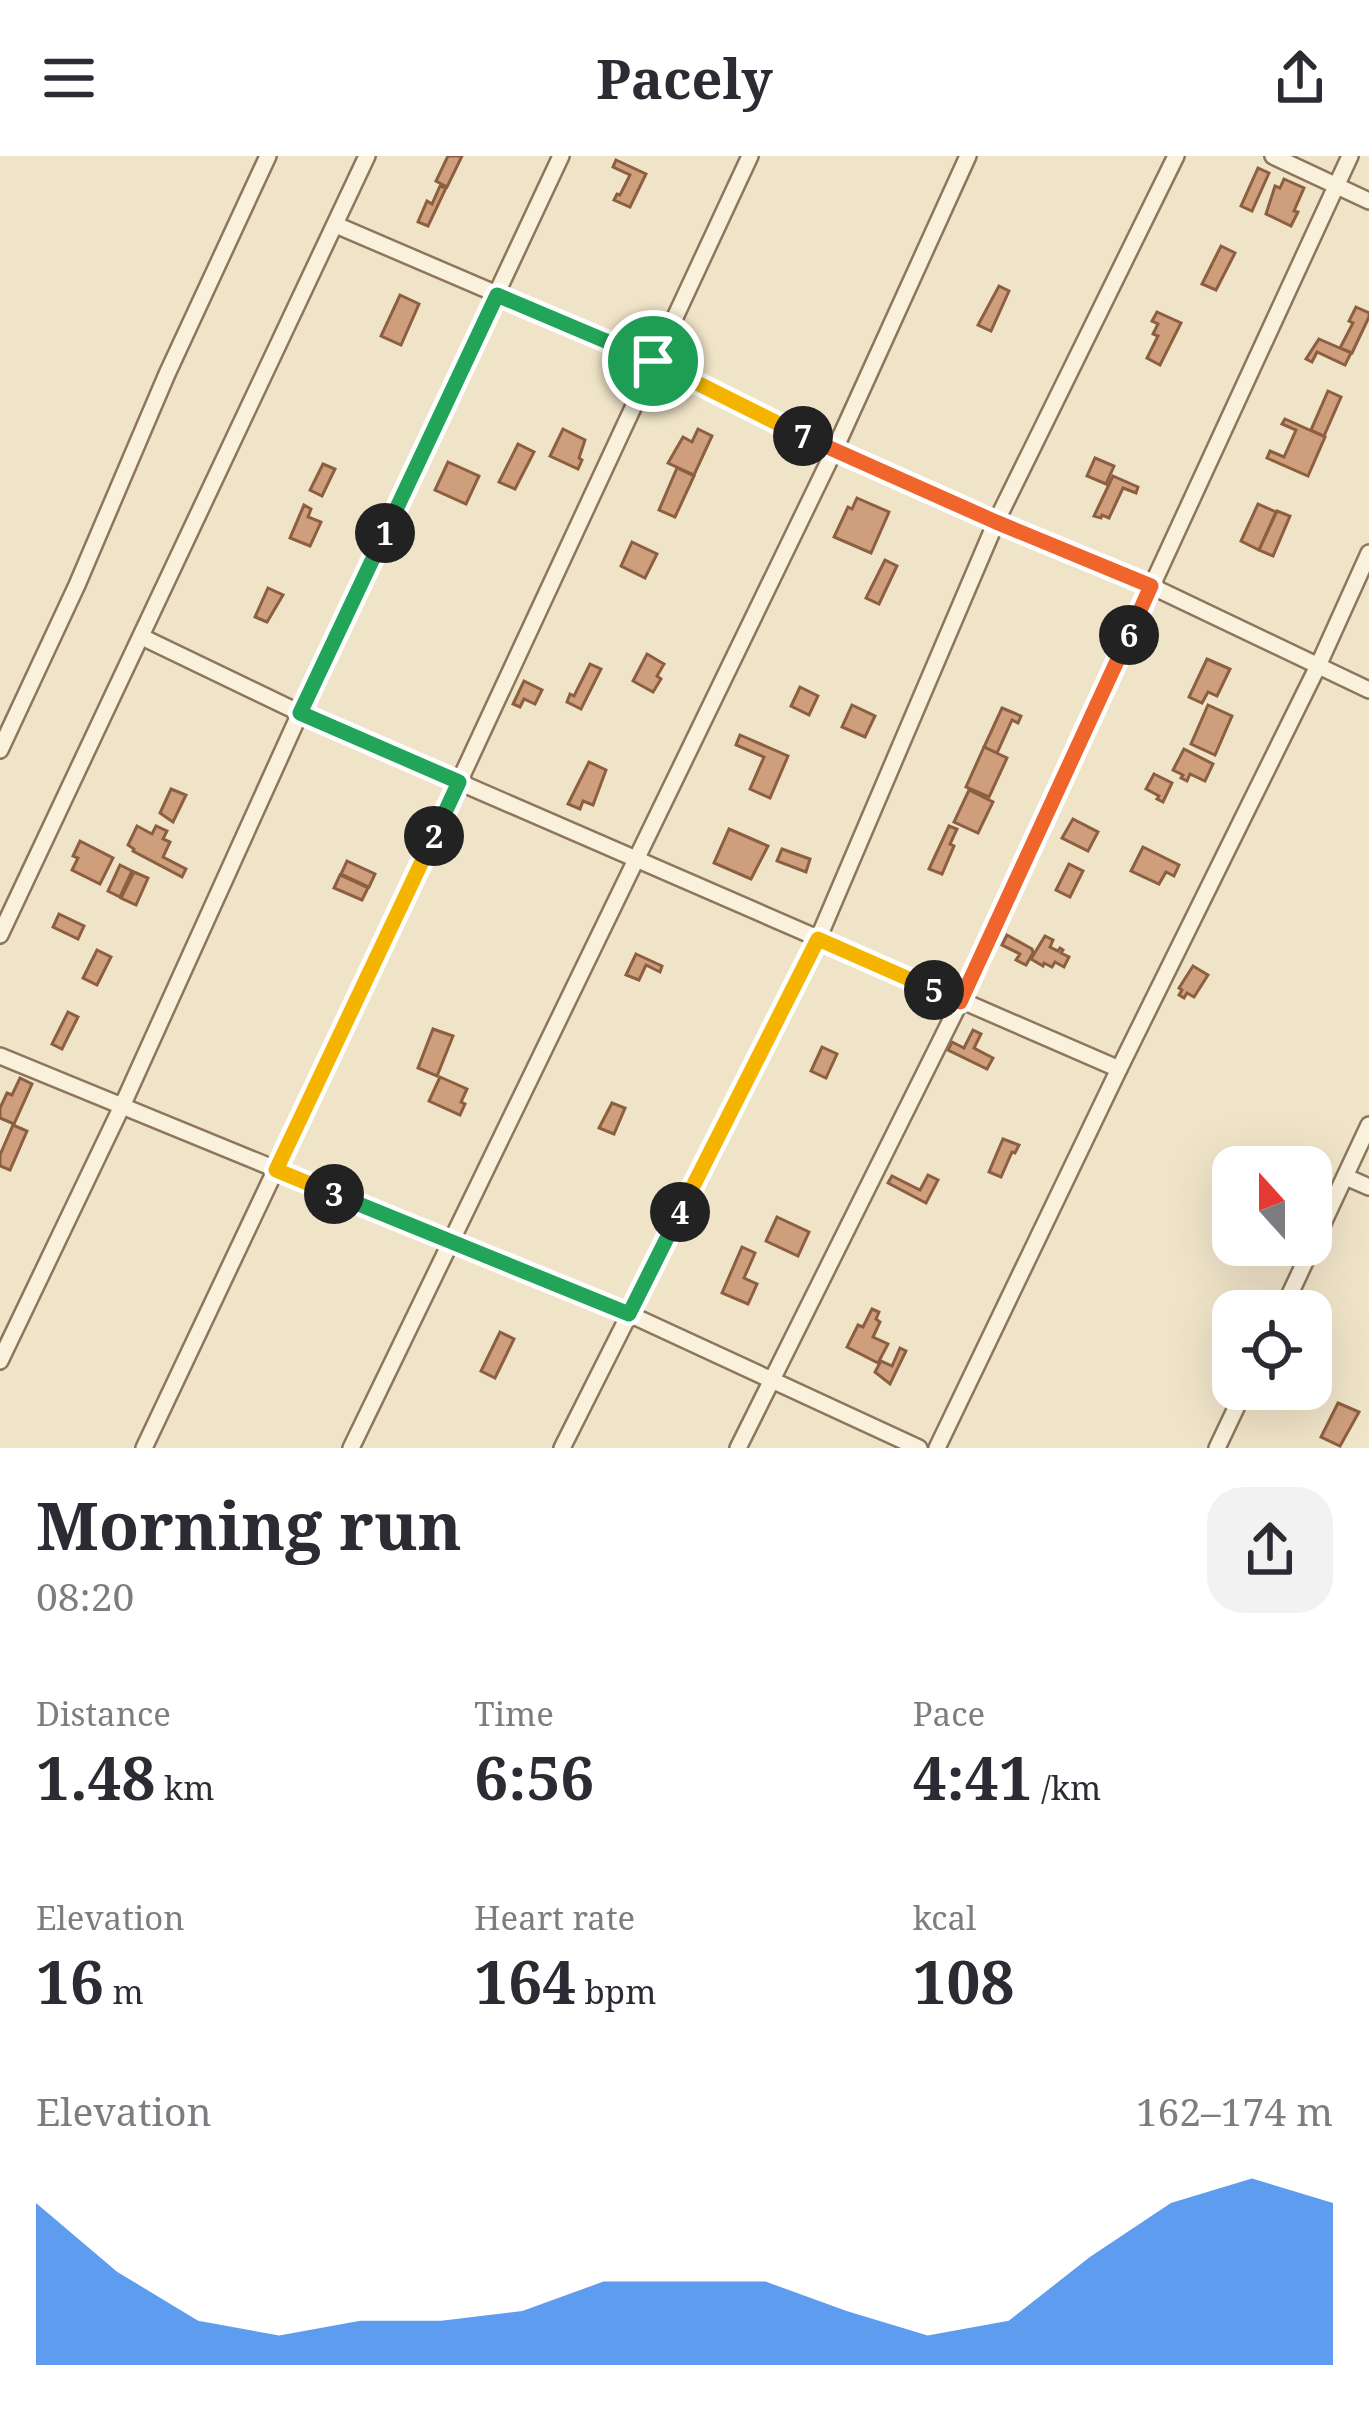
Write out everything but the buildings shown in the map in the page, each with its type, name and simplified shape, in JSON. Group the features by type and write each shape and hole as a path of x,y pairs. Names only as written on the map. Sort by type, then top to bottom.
{"street":[{"path":"0,750 268,156"},
{"path":"0,935 367,156"},
{"path":"0,1361 561,156"},
{"path":"144,1448 750,156"},
{"path":"351,1448 834,452 968,156"},
{"path":"562,1448 818,939 996,522 1176,156"},
{"path":"1274,156 1369,201"},
{"path":"738,1448 960,1002 1350,156"},
{"path":"336,224 653,361 834,452 1151,586 1369,690"},
{"path":"937,1448 1369,553"},
{"path":"142,637 300,713 1119,1069"},
{"path":"0,1056 629,1314 919,1448"},
{"path":"1292,1290 1369,1125"},
{"path":"1346,1177 1369,1186"},
{"path":"1216,1448 1235,1410"}],"route":[{"path":"497,295 653,361 834,452 1151,586 960,1002 818,939 629,1314 276,1170 459,782 300,713 497,295"}]}
